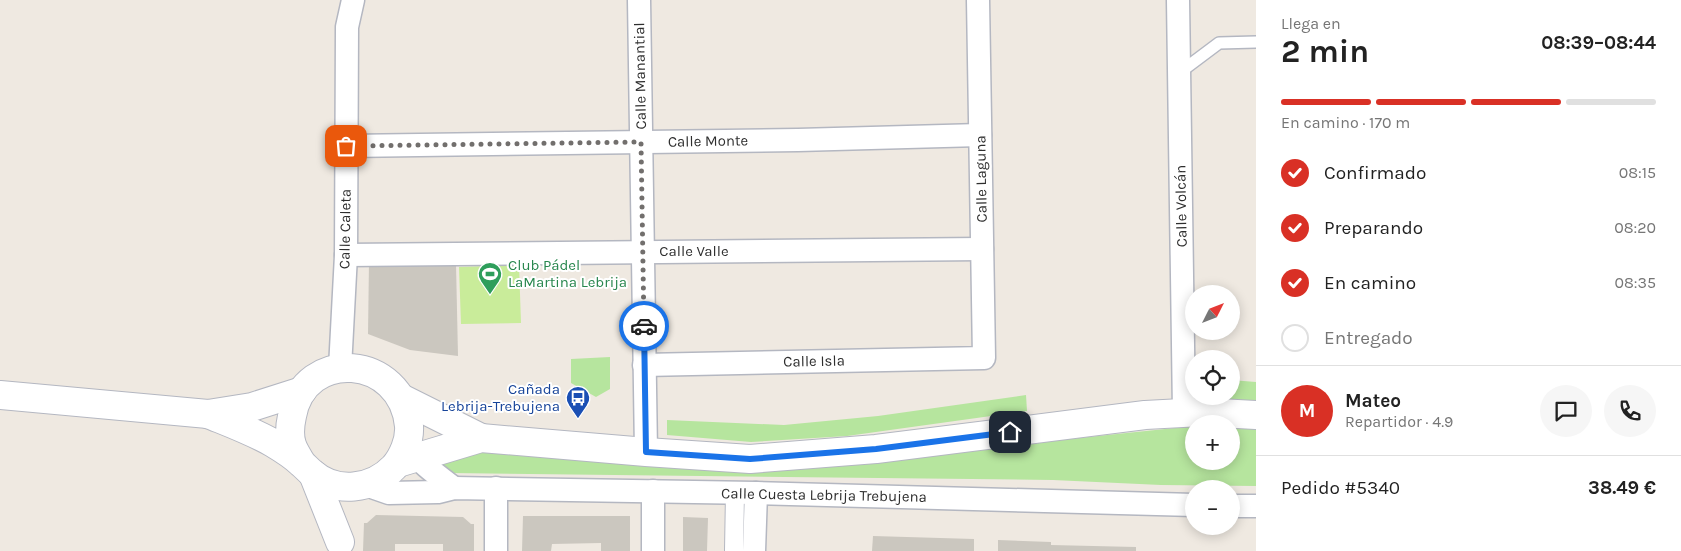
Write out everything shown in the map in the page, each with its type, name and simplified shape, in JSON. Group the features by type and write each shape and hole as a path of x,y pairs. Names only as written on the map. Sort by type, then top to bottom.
{"street":[{"name":"Calle Caleta","path":"340,368 346,255 348,27 353,0"},
{"name":"Calle Manantial","path":"639,0 646,452"},
{"name":"Calle Laguna","path":"978,0 984,358"},
{"name":"Calle Volcán","path":"1178,0 1184,413"},
{"name":"Calle Monte","path":"346,146 798,140 980,135"},
{"name":"Calle Valle","path":"346,255 982,249"},
{"name":"Calle Isla","path":"644,365 984,358"},
{"path":"340,547 307,468 292,445 290,426 293,408 302,391 312,380 326,372 340,368 355,368 369,371 382,377 393,386 408,413 407,455"},
{"path":"0,395 208,414 252,407 302,391"},
{"path":"401,398 481,438"},
{"path":"208,414 253,432 330,484 347,488 362,486 388,473 407,455 481,438 750,459 876,449 1145,414 1256,415"},
{"path":"407,455 454,488"},
{"path":"340,547 352,501 362,486"},
{"name":"Calle Cuesta Lebrija Trebujena","path":"362,486 389,493 438,492 454,488 496,488 1185,505"},
{"path":"496,488 496,551"},
{"path":"652,551 653,491"},
{"path":"734,551 746,493"},
{"path":"746,493 754,551"},
{"path":"1240,506 1256,506"}],"lane":[{"path":"1179,73 1219,43 1256,42"}],"green space":[{"name":"Club Pádel LaMartina Lebrija","path":"519,265 521,323 461,324 459,267"},
{"path":"610,357 610,389 596,397 571,383 571,359"},
{"path":"1240,381 1256,382 1256,402 1240,401"},
{"path":"1026,395 1027,411 847,436 751,442 667,435 667,420 784,425 878,416"},
{"path":"1185,427 1185,470 1240,470 1240,428 1256,429 1256,486 1240,486 1240,480 1185,480 1185,485 1053,480 449,473 442,466 448,453 471,451 867,460"}],"building":[{"path":"369,262 456,264 458,356 410,350 368,334"},
{"path":"376,515 463,517 471,524 474,524 474,551 443,551 443,544 395,544 395,551 363,551 364,523 367,523"},
{"path":"523,516 630,516 630,551 601,551 601,543 552,544 551,551 522,551"},
{"path":"683,517 708,518 707,551 683,551"},
{"path":"873,536 974,539 974,551 872,551"},
{"path":"998,540 1051,542 1051,545 1136,547 1136,551 998,551"}],"way so far":[{"path":"346,146 641,142 644,326"}],"place":[{"name":"Club Pádel LaMartina Lebrija","path":"490,295"},
{"name":"Cañada Lebrija-Trebujena","path":"578,419"}],"route":[{"path":"644,326 646,452 750,459 876,449 1010,432"}]}
